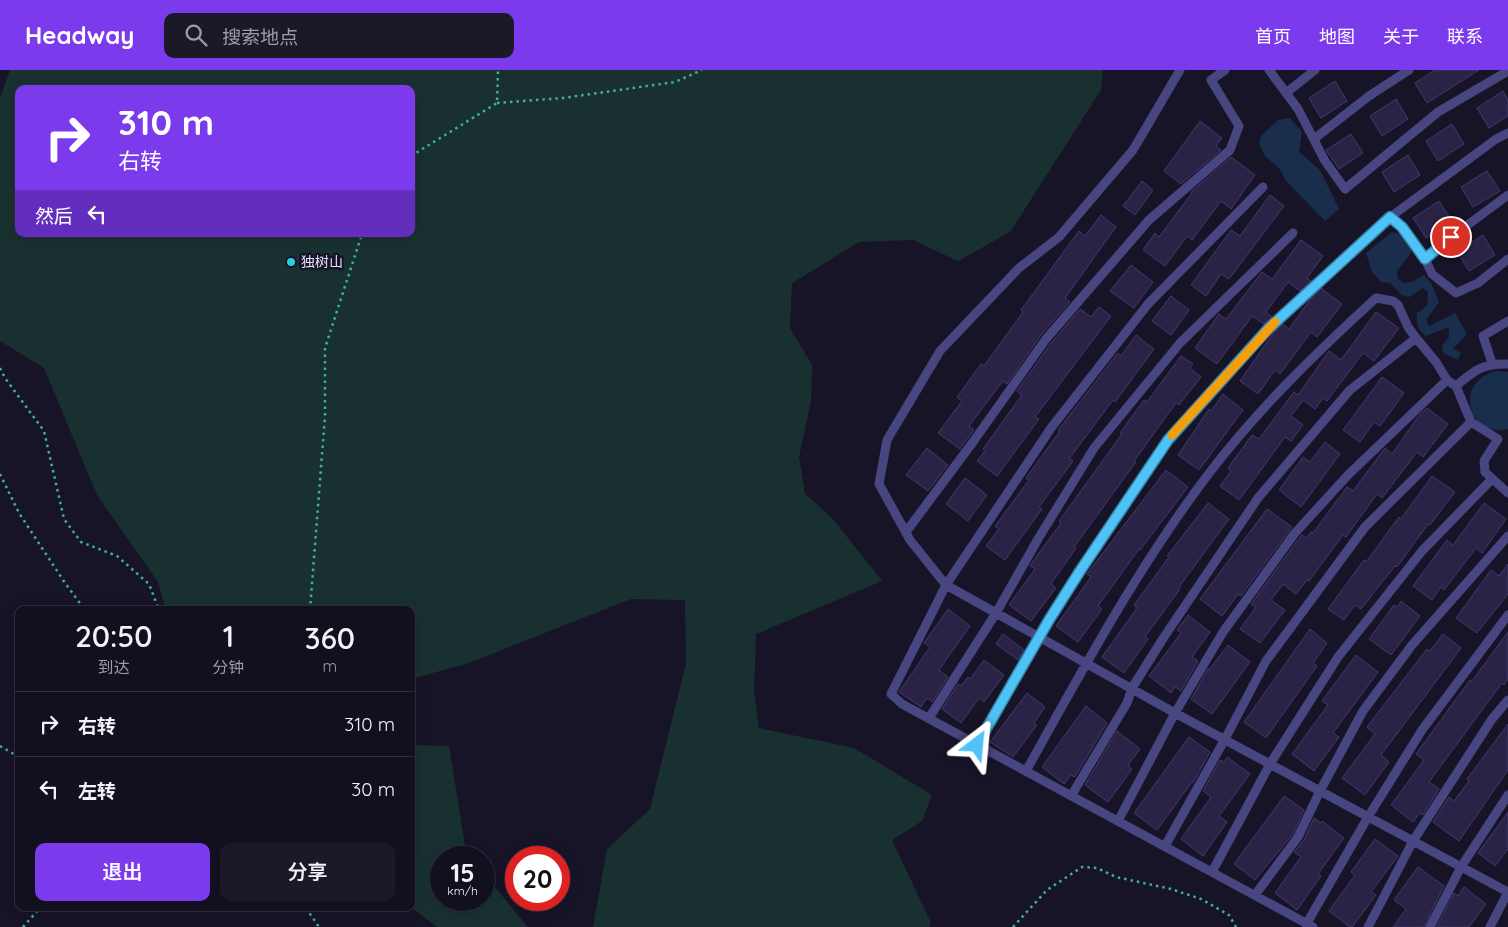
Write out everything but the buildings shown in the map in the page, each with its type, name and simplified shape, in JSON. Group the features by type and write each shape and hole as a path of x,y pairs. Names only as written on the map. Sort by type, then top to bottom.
{"lane":[{"path":"1180,70 1133,150 1059,237 1019,268 940,351 887,440 878,484 910,540 946,585 1175,713 1508,892 1490,927"},
{"path":"906,532 1046,340 1149,220 1230,150 1239,126 1211,80 1225,70"},
{"path":"1270,70 1298,108 1325,161 1345,189 1438,112 1508,71"},
{"path":"1286,93 1315,70"},
{"path":"1314,139 1369,96 1409,70"},
{"path":"977,745 1039,636 1168,440 1268,329 1390,217 1508,133"},
{"path":"1263,187 1148,304 1051,428 946,585 891,694 902,704 1310,925 1368,817 1422,730 1508,615"},
{"path":"1425,259 1438,247 1508,195"},
{"path":"1390,217 1402,227 1425,259 1432,274 1456,293 1478,283 1508,259"},
{"path":"929,718 996,613 1038,539 1094,448 1180,343 1293,233"},
{"path":"1026,771 1086,663 1146,563 1210,472 1283,386 1376,298 1393,301 1398,305 1408,327 1436,362 1447,380 1456,386 1471,422 1498,439 1484,460 1485,472 1508,493"},
{"path":"1492,363 1483,336 1508,321"},
{"path":"1071,796 1127,702 1132,688 1164,637 1258,498 1350,390 1416,338"},
{"path":"1456,386 1474,371 1492,363 1508,364"},
{"path":"1118,821 1175,713 1224,632 1295,533 1348,475 1447,380"},
{"path":"1165,846 1266,661 1365,527 1471,422"},
{"path":"1212,872 1270,764 1338,657 1422,551 1492,478"},
{"path":"1256,895 1298,837 1320,791 1363,711 1412,645 1508,536"},
{"path":"1368,927 1413,841 1492,718 1508,700"},
{"path":"1430,927 1461,867 1508,795"}],"path":[{"path":"497,103 498,70"},
{"path":"415,154 497,103 563,98 675,82 702,70"},
{"path":"310,606 325,416 325,348 361,237"},
{"path":"0,368 44,431 64,519 81,542 117,556 149,584 157,606"},
{"path":"0,474 19,513 82,606"},
{"path":"0,746 15,755"},
{"path":"1013,927 1047,890 1082,868 1097,868 1116,877 1171,889 1201,899 1229,915 1236,927"},
{"path":"23,927 37,911"},
{"path":"308,911 319,927"}],"green space":[{"path":"10,70 1103,70 1101,90 1010,232 958,261 913,240 859,242 792,283 790,328 812,365 811,401 799,457 805,494 832,518 882,581 756,634 754,691 759,728 854,748 932,795 922,821 892,840 931,923 929,927 593,927 607,849 650,809 686,664 685,600 631,599 469,663 415,678 415,606 165,606 158,582 97,495 44,368 0,341 0,98"},
{"path":"415,745 449,746 465,846 430,846 430,911 495,911 495,887 505,899 505,911 515,911 528,927 437,927 415,910"}],"water":[{"path":"1290,118 1302,132 1299,152 1320,170 1339,209 1325,221 1286,181 1280,169 1265,156 1259,143 1261,136 1278,120"},
{"path":"1392,232 1404,235 1410,245 1411,253 1397,271 1398,279 1404,283 1412,282 1424,275 1431,283 1439,302 1426,320 1429,326 1455,313 1467,334 1453,349 1461,352 1458,360 1443,353 1442,346 1449,337 1449,327 1426,336 1418,326 1417,313 1427,306 1428,292 1423,288 1409,297 1402,295 1390,283 1381,282 1372,272 1366,253"},
{"path":"1497,371 1508,372 1508,429 1494,429 1483,425 1475,417 1471,407 1471,396 1475,385 1483,376"}],"slow traffic":[{"path":"1172,435 1275,322"}],"place":[{"name":"独树山","path":"291,262"}],"route":[{"path":"977,745 1049,620 1168,440 1268,329 1390,217 1402,227 1425,259 1451,237"}]}
